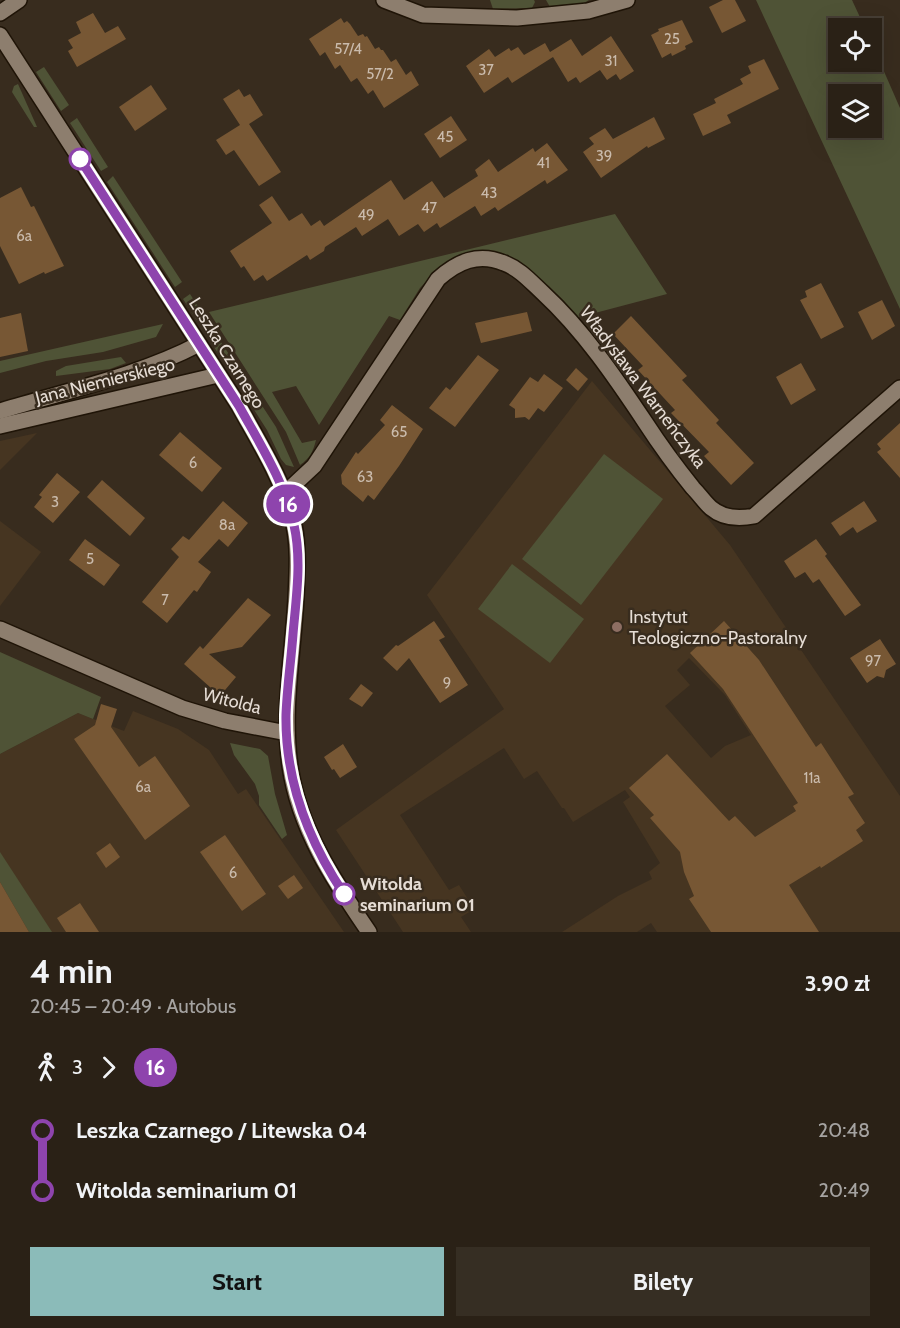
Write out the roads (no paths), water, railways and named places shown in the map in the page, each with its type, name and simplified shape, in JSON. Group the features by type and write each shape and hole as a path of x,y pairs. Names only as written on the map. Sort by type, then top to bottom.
{"street":[{"path":"0,13 19,0"},
{"path":"384,0 423,15 507,18 588,11 627,0"},
{"name":"Leszka Czarnego","path":"0,35 259,440 284,494 294,527 298,568 286,715 287,733"},
{"name":"Władysława Warneńczyka","path":"284,494 314,466 438,279 451,267 466,261 481,259 505,263 521,272 562,311 626,393 672,463 711,508 725,516 739,519 754,516 900,388"},
{"name":"Jana Niemierskiego","path":"0,411 173,358 199,344"},
{"name":"Jana Niemierskiego","path":"0,426 218,375"},
{"name":"Witolda","path":"0,629 182,708 287,733"},
{"path":"287,733 294,786 307,828 326,867 369,932"}],"place":[{"name":"Instytut Teologiczno-Pastoralny","path":"617,627"},
{"name":"Witolda seminarium 01","path":"344,894"}]}
